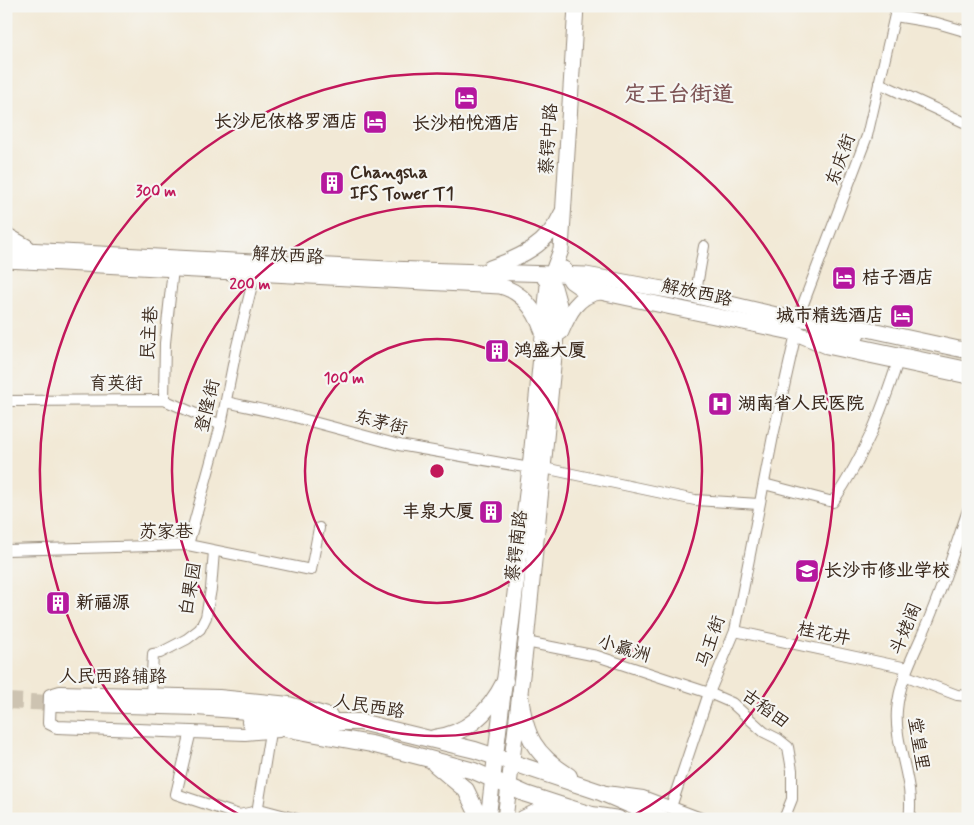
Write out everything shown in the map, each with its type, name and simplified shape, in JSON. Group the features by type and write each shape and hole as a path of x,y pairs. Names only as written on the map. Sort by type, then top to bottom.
{"main road":[{"name":"蔡锷中路","path":"550,277 561,250 576,6"},
{"path":"482,271 514,260 538,245 554,226 563,209"},
{"path":"6,235 21,245 38,251"},
{"name":"解放西路","path":"6,249 378,268 536,273 550,277 566,274 611,279 695,296 796,326 827,346 968,376"},
{"path":"561,250 566,274"},
{"name":"解放西路","path":"6,260 500,286 514,291 529,305 536,316 543,334"},
{"name":"解放西路","path":"566,274 576,286 600,292 796,326 835,322 968,351"},
{"name":"蔡锷南路","path":"505,819 526,642 543,334 550,277"},
{"name":"蔡锷南路","path":"488,819 505,681 556,343 559,298 550,277"},
{"path":"556,343 576,303 587,295 600,292"},
{"path":"429,738 455,733 475,721 497,696 505,681"},
{"path":"520,696 528,733 536,750 553,766 593,789"},
{"name":"人民西路","path":"618,819 596,817 566,807 474,771 371,744 265,723 55,708 196,707 271,713 331,722 360,722 429,738 593,789 636,808 667,813"},
{"path":"422,757 448,773 466,790 480,819"},
{"path":"523,819 543,809 566,807"}],"street":[{"path":"896,11 968,32"},
{"name":"东庆街","path":"764,484 796,326 867,136 896,11"},
{"path":"879,83 968,124"},
{"path":"695,296 704,246"},
{"name":"民主巷","path":"164,400 165,343 173,269"},
{"name":"登隆街","path":"188,545 221,424 255,273"},
{"name":"解放西路","path":"796,326 968,368"},
{"name":"解放西路","path":"870,343 968,360"},
{"path":"764,484 833,502 854,471 878,423 898,361"},
{"name":"育英街","path":"6,401 164,400 221,424"},
{"name":"东茅街","path":"226,402 291,416 399,445 537,468 694,500 759,504"},
{"name":"马王街","path":"667,813 734,631 764,484"},
{"name":"斗姥阁","path":"906,672 931,615 968,510"},
{"name":"苏家巷","path":"6,550 188,545 311,570 319,528"},
{"name":"白果园","path":"151,694 153,654 160,653 187,639 200,629 206,617 214,550"},
{"name":"桂花井","path":"734,631 906,672 957,695 968,696"},
{"name":"小赢洲","path":"526,642 597,656 710,693"},
{"name":"堂皇里","path":"906,672 898,697 896,726 909,788 910,819"},
{"name":"人民西路辅路","path":"296,730 245,734 57,727 49,723 48,700 54,692 219,696 289,703 360,722"},
{"name":"古稻田","path":"710,693 732,703 764,732 778,739 788,748 792,770 792,799 784,819"},
{"path":"190,731 176,794 239,815 297,819"},
{"path":"258,815 270,732"},
{"path":"593,789 634,795 667,813 701,819"}],"tunnel":[{"path":"6,701 55,703"}],"place":[{"name":"长沙柏悦酒店","path":"466,98"},
{"name":"长沙尼依格罗酒店","path":"375,122"},
{"name":"Changsha IFS Tower T1","path":"332,183"},
{"name":"桔子酒店","path":"844,278"},
{"name":"城市精选酒店","path":"902,316"},
{"name":"鸿盛大厦","path":"497,351"},
{"name":"湖南省人民医院","path":"720,404"},
{"name":"丰泉大厦","path":"491,512"},
{"name":"长沙市修业学校","path":"807,571"},
{"name":"新福源","path":"58,603"}],"district":[{"name":"定王台街道","path":"679,95"}]}
